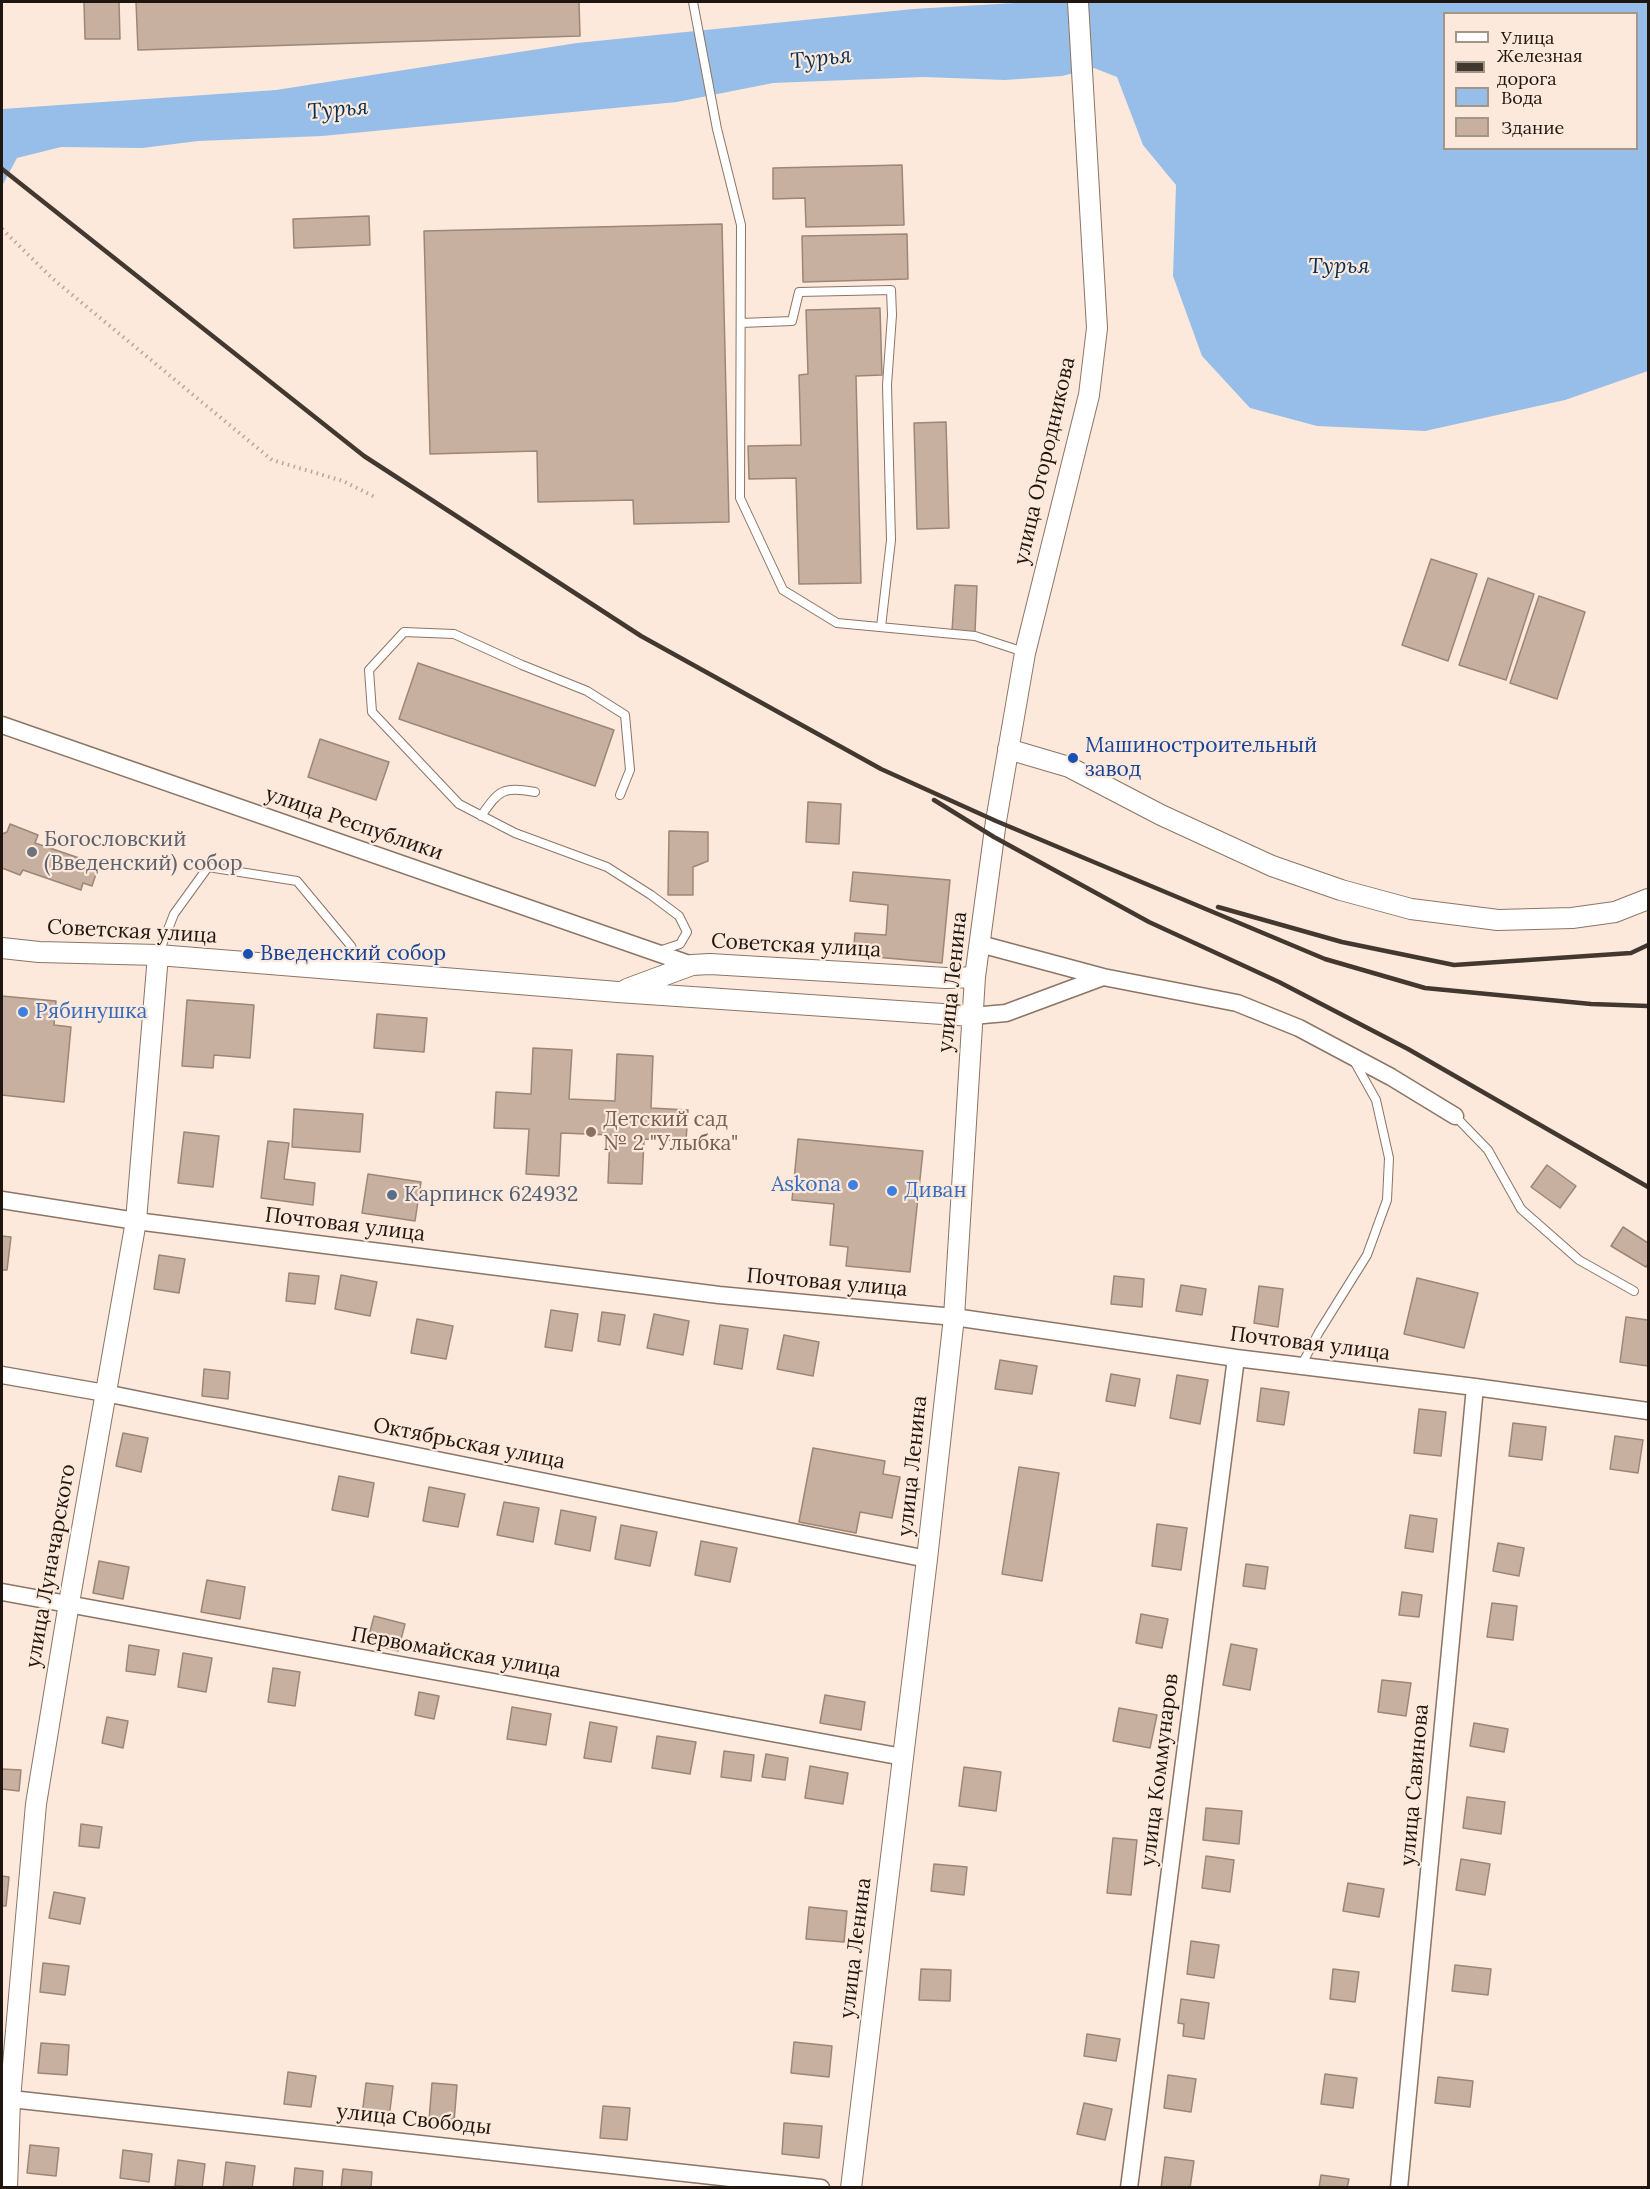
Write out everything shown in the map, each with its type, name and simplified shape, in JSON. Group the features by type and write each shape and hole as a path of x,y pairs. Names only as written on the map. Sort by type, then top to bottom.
{"street":[{"name":"улица Огородникова","path":"1008,749 1025,652 1089,395 1097,327 1078,2"},
{"name":"улица Республики","path":"2,725 692,965"},
{"path":"1008,749 1069,767 1161,815 1272,866 1341,890 1411,909 1498,920 1572,918 1615,912 1648,898"},
{"name":"улица Ленина","path":"851,2187 954,1317 975,977 1008,749"},
{"path":"980,944 1103,977 1237,1003 1299,1028 1391,1077 1455,1116"},
{"name":"Советская улица","path":"2,948 39,952 158,955 618,992 972,1016"},
{"name":"улица Луначарского","path":"7,2187 6,2099 36,1804 136,1221 158,955"},
{"name":"Советская улица","path":"618,992 692,965 710,964 946,978 975,977"},
{"path":"972,1016 1006,1013 1103,977"},
{"name":"Почтовая улица","path":"2,1200 136,1221 719,1295 954,1317 1236,1358 1648,1411"},
{"name":"улица Коммунаров","path":"1129,2187 1236,1358"},
{"name":"Октябрьская улица","path":"2,1375 105,1393 927,1559"},
{"name":"улица Савинова","path":"1399,2187 1475,1387"},
{"name":"Первомайская улица","path":"2,1592 903,1757"},
{"name":"улица Свободы","path":"6,2099 821,2187"}],"lane":[{"path":"693,2 717,129 741,225 740,498 783,590 837,623 975,636 1025,652"},
{"path":"741,323 792,321 799,292 891,290 892,315 887,385 891,540 881,627"},
{"path":"620,795 630,770 625,715 587,691 454,634 404,632 369,670 372,712 459,804 515,833 607,867 679,916 687,932 680,944 656,952"},
{"path":"481,816 497,793 515,789 535,792"},
{"path":"158,955 174,914 208,867 297,881 351,946 361,970"},
{"path":"1301,1365 1367,1255 1387,1200 1389,1158 1376,1100 1352,1057"},
{"path":"1455,1116 1488,1150 1521,1209 1579,1260 1634,1291"}],"path":[{"path":"2,229 53,279 272,460 343,481 375,497"}],"water":[{"name":"Турья","path":"1032,2 1648,2 1648,371 1565,400 1425,431 1317,426 1250,408 1202,356 1173,276 1176,185 1143,145 1117,77 1094,68 1062,76 1005,80 923,77 773,83 677,102 322,136 198,141 142,148 61,147 17,158 2,186 2,109 276,90 577,43 913,9"}],"building":[{"path":"84,2 119,2 120,39 85,39"},
{"path":"136,2 579,2 580,36 138,50"},
{"path":"902,165 904,225 806,227 805,198 773,199 773,168"},
{"path":"369,216 370,245 294,248 293,219"},
{"path":"722,224 729,522 634,524 633,500 538,502 537,451 430,454 424,231"},
{"path":"907,234 908,279 803,282 802,236"},
{"path":"880,308 882,375 856,376 861,583 799,584 796,478 749,479 748,446 801,445 799,375 808,374 806,310"},
{"path":"946,422 949,528 917,529 914,423"},
{"path":"1431,559 1477,574 1448,661 1402,645"},
{"path":"1488,578 1534,594 1506,680 1459,665"},
{"path":"955,585 977,586 975,632 952,631"},
{"path":"1539,596 1585,612 1557,699 1510,683"},
{"path":"418,663 614,730 595,786 399,719"},
{"path":"320,739 389,762 376,800 308,777"},
{"path":"808,802 841,804 839,844 806,842"},
{"name":"Богословский (Введенский) собор","path":"10,824 38,835 35,843 88,861 86,867 97,871 92,886 83,883 81,890 23,870 20,875 2,868 2,834 7,832"},
{"path":"669,831 708,832 708,861 693,867 693,895 668,895"},
{"path":"853,872 950,880 942,963 853,955 855,933 886,935 888,905 850,901"},
{"path":"2,996 56,1001 54,1025 71,1027 64,1102 2,1095"},
{"path":"187,1000 254,1005 250,1058 214,1055 213,1068 182,1066"},
{"path":"377,1014 427,1018 424,1052 374,1048"},
{"path":"533,1048 572,1050 569,1099 615,1101 617,1054 653,1056 651,1108 688,1110 686,1141 644,1139 642,1184 608,1183 610,1135 561,1133 559,1176 526,1174 529,1129 494,1128 496,1092 531,1094"},
{"path":"294,1109 363,1114 360,1152 292,1147"},
{"path":"184,1132 219,1136 213,1187 178,1183"},
{"path":"798,1139 923,1151 910,1272 846,1266 848,1247 830,1245 834,1204 792,1200"},
{"path":"268,1141 289,1143 284,1179 315,1183 313,1205 261,1198"},
{"path":"1547,1165 1576,1186 1560,1208 1531,1187"},
{"path":"368,1174 421,1182 415,1221 362,1213"},
{"path":"1623,1227 1648,1243 1646,1267 1611,1246"},
{"path":"2,1236 11,1237 7,1270 2,1270"},
{"path":"159,1255 185,1259 179,1293 154,1289"},
{"path":"289,1273 319,1276 315,1304 286,1301"},
{"path":"341,1275 377,1282 370,1316 335,1309"},
{"path":"1114,1276 1144,1279 1142,1307 1111,1304"},
{"path":"1417,1278 1478,1293 1464,1348 1404,1334"},
{"path":"1181,1285 1206,1289 1202,1315 1176,1311"},
{"path":"1259,1286 1283,1289 1278,1327 1254,1323"},
{"path":"551,1310 578,1314 572,1351 545,1347"},
{"path":"602,1312 625,1315 620,1345 598,1341"},
{"path":"654,1314 689,1321 683,1355 647,1348"},
{"path":"1626,1317 1648,1320 1648,1366 1620,1362"},
{"path":"417,1319 453,1326 446,1359 411,1353"},
{"path":"720,1325 748,1329 742,1369 714,1364"},
{"path":"784,1335 819,1342 813,1376 777,1369"},
{"path":"1000,1360 1037,1366 1032,1394 995,1389"},
{"path":"204,1369 230,1372 228,1399 202,1396"},
{"path":"1111,1374 1140,1379 1135,1406 1106,1401"},
{"path":"1177,1375 1208,1380 1200,1424 1170,1418"},
{"path":"1261,1388 1289,1392 1284,1425 1257,1421"},
{"path":"1419,1409 1446,1412 1441,1456 1414,1453"},
{"path":"1513,1423 1546,1427 1542,1460 1509,1456"},
{"path":"123,1433 148,1438 141,1472 116,1466"},
{"path":"1615,1436 1643,1440 1638,1473 1610,1469"},
{"path":"813,1448 885,1461 883,1474 900,1477 892,1518 860,1512 856,1533 799,1522"},
{"path":"1019,1467 1059,1473 1042,1581 1002,1574"},
{"path":"339,1476 374,1483 368,1517 332,1510"},
{"path":"429,1487 465,1494 458,1527 423,1521"},
{"path":"504,1502 539,1508 533,1542 497,1535"},
{"path":"561,1510 596,1517 590,1551 555,1544"},
{"path":"1410,1515 1437,1519 1433,1552 1405,1548"},
{"path":"1157,1524 1187,1528 1181,1570 1152,1566"},
{"path":"621,1525 657,1532 650,1566 615,1559"},
{"path":"701,1541 737,1548 730,1582 695,1575"},
{"path":"1498,1543 1524,1548 1519,1576 1493,1571"},
{"path":"99,1561 129,1567 123,1599 93,1593"},
{"path":"1246,1564 1268,1567 1265,1589 1243,1586"},
{"path":"207,1580 245,1587 240,1619 201,1612"},
{"path":"1402,1592 1422,1595 1419,1617 1399,1615"},
{"path":"1492,1603 1517,1606 1513,1640 1487,1637"},
{"path":"1141,1614 1168,1619 1162,1648 1136,1643"},
{"path":"374,1616 405,1624 398,1651 367,1643"},
{"path":"1231,1644 1257,1649 1250,1690 1223,1685"},
{"path":"129,1645 159,1650 155,1675 126,1671"},
{"path":"183,1653 212,1658 206,1692 178,1687"},
{"path":"273,1668 300,1672 295,1706 268,1702"},
{"path":"1382,1680 1411,1683 1406,1716 1378,1712"},
{"path":"419,1692 439,1696 434,1719 415,1715"},
{"path":"825,1695 865,1702 861,1730 820,1723"},
{"path":"512,1707 551,1714 546,1745 507,1739"},
{"path":"1119,1708 1157,1715 1150,1748 1113,1741"},
{"path":"107,1717 128,1721 123,1748 102,1743"},
{"path":"590,1722 617,1727 611,1762 584,1758"},
{"path":"1474,1723 1508,1729 1504,1752 1470,1746"},
{"path":"657,1736 696,1742 690,1774 652,1768"},
{"path":"724,1751 754,1755 751,1781 721,1777"},
{"path":"766,1754 788,1758 785,1780 762,1777"},
{"path":"810,1766 848,1773 843,1804 805,1798"},
{"path":"964,1767 1001,1772 996,1811 959,1806"},
{"path":"2,1769 21,1770 19,1791 2,1789"},
{"path":"1467,1797 1505,1802 1501,1834 1463,1828"},
{"path":"1206,1808 1242,1811 1239,1844 1203,1840"},
{"path":"81,1824 102,1827 99,1848 79,1846"},
{"path":"1113,1838 1137,1840 1131,1895 1107,1893"},
{"path":"1206,1856 1234,1860 1230,1892 1202,1888"},
{"path":"1461,1859 1490,1864 1485,1895 1456,1890"},
{"path":"934,1864 967,1867 964,1895 931,1891"},
{"path":"2,1876 9,1877 6,1906 2,1906"},
{"path":"1348,1883 1384,1889 1379,1917 1343,1911"},
{"path":"54,1892 85,1898 80,1924 49,1918"},
{"path":"809,1907 847,1911 844,1942 806,1939"},
{"path":"1191,1941 1219,1945 1214,1978 1187,1974"},
{"path":"43,1963 69,1966 65,1995 40,1992"},
{"path":"1455,1965 1491,1969 1488,1995 1452,1991"},
{"path":"921,1969 951,1970 950,2001 919,2000"},
{"path":"1333,1969 1359,1972 1355,2002 1330,1999"},
{"path":"1181,1999 1209,2003 1204,2039 1183,2036 1184,2024 1178,2023"},
{"path":"1087,2034 1120,2039 1116,2061 1084,2056"},
{"path":"794,2042 832,2046 829,2077 791,2073"},
{"path":"41,2043 69,2045 67,2075 38,2073"},
{"path":"288,2072 316,2076 311,2107 284,2104"},
{"path":"1325,2074 1357,2078 1353,2108 1321,2104"},
{"path":"1168,2075 1196,2079 1191,2112 1164,2108"},
{"path":"1438,2077 1473,2081 1470,2107 1435,2103"},
{"path":"366,2083 393,2086 389,2118 362,2115"},
{"path":"432,2083 457,2085 454,2122 429,2120"},
{"path":"1084,2103 1112,2109 1105,2140 1077,2134"},
{"path":"603,2106 630,2108 627,2140 600,2138"},
{"path":"784,2123 822,2126 819,2158 782,2154"},
{"path":"30,2145 59,2148 56,2176 27,2173"},
{"path":"123,2150 152,2154 149,2182 120,2178"},
{"path":"1165,2157 1194,2161 1190,2188 1161,2188"},
{"path":"178,2160 205,2164 202,2188 175,2186"},
{"path":"226,2162 255,2166 252,2188 223,2188"},
{"path":"295,2168 323,2171 322,2188 293,2188"},
{"path":"343,2169 372,2172 371,2188 341,2188"},
{"path":"1321,2175 1349,2179 1347,2188 1319,2188"}],"railway":[{"path":"2,169 364,456 641,636 881,769 996,821 1325,959 1425,988 1591,1004 1648,1006"},
{"path":"934,800 994,837 1149,922 1279,982 1408,1049 1648,1187"},
{"path":"1218,907 1342,942 1454,965 1631,953 1648,945"}],"place":[{"name":"Машиностроительный завод","path":"1073,758"},
{"name":"Богословский (Введенский) собор","path":"32,852"},
{"name":"Введенский собор","path":"248,954"},
{"name":"Рябинушка","path":"23,1012"},
{"name":"Детский сад № 2 \"Улыбка\"","path":"591,1132"},
{"name":"Askona","path":"853,1185"},
{"name":"Диван","path":"892,1191"},
{"name":"Карпинск 624932","path":"392,1195"}]}
